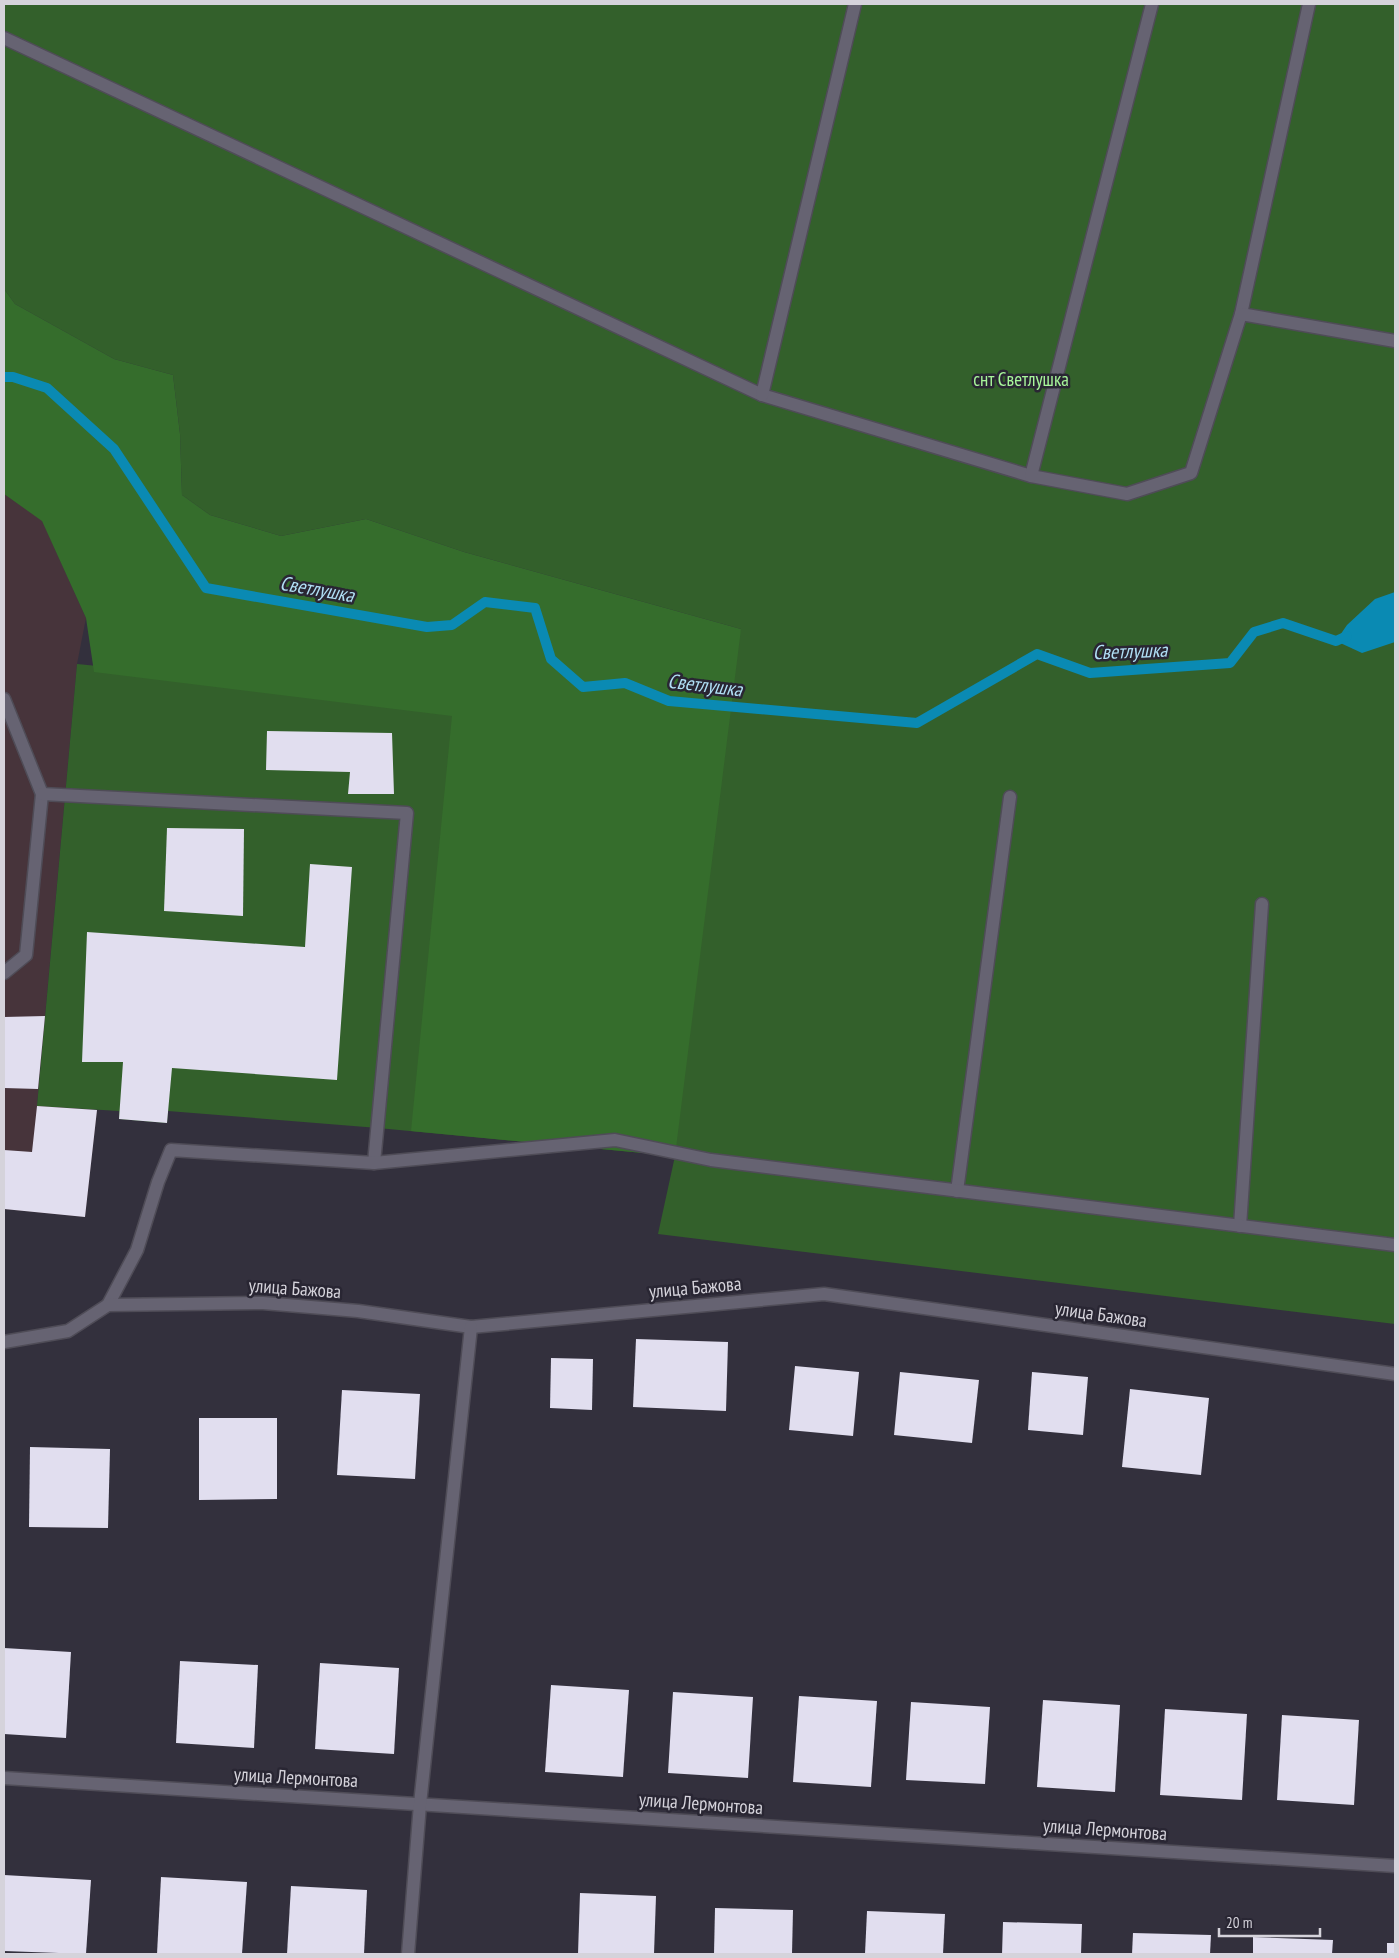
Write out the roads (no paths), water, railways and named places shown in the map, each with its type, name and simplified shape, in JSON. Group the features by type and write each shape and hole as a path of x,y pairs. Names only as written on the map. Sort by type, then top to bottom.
{"street":[{"path":"762,395 855,4"},
{"path":"1031,476 1152,4"},
{"path":"4,38 762,395 1031,476 1127,494 1191,473 1241,314 1309,4"},
{"path":"1241,314 1395,340"},
{"path":"4,699 42,794 26,955 4,973"},
{"path":"42,794 407,813 374,1163"},
{"path":"957,1190 1010,797"},
{"path":"1240,1226 1262,904"},
{"path":"4,1342 68,1330 108,1305 137,1250 158,1182 171,1150 374,1163 614,1140 710,1160 1395,1245"},
{"name":"улица Бажова","path":"108,1305 262,1303 358,1311 471,1327 824,1294 1395,1374"},
{"path":"408,1954 420,1804 471,1327"},
{"name":"улица Лермонтова","path":"4,1778 1395,1866"}],"water":[{"path":"1395,592 1395,642 1362,653 1336,641 1347,625 1375,599"}],"waterway":[{"name":"Светлушка","path":"4,377 13,377 47,388 114,449 206,588 427,627 452,625 485,602 535,608 551,659 583,687 625,683 669,701 917,723 1037,654 1090,673 1230,663 1254,632 1283,623 1336,641 1347,636"}],"park label":[{"name":"снт Светлушка","path":"1021,379"}]}
